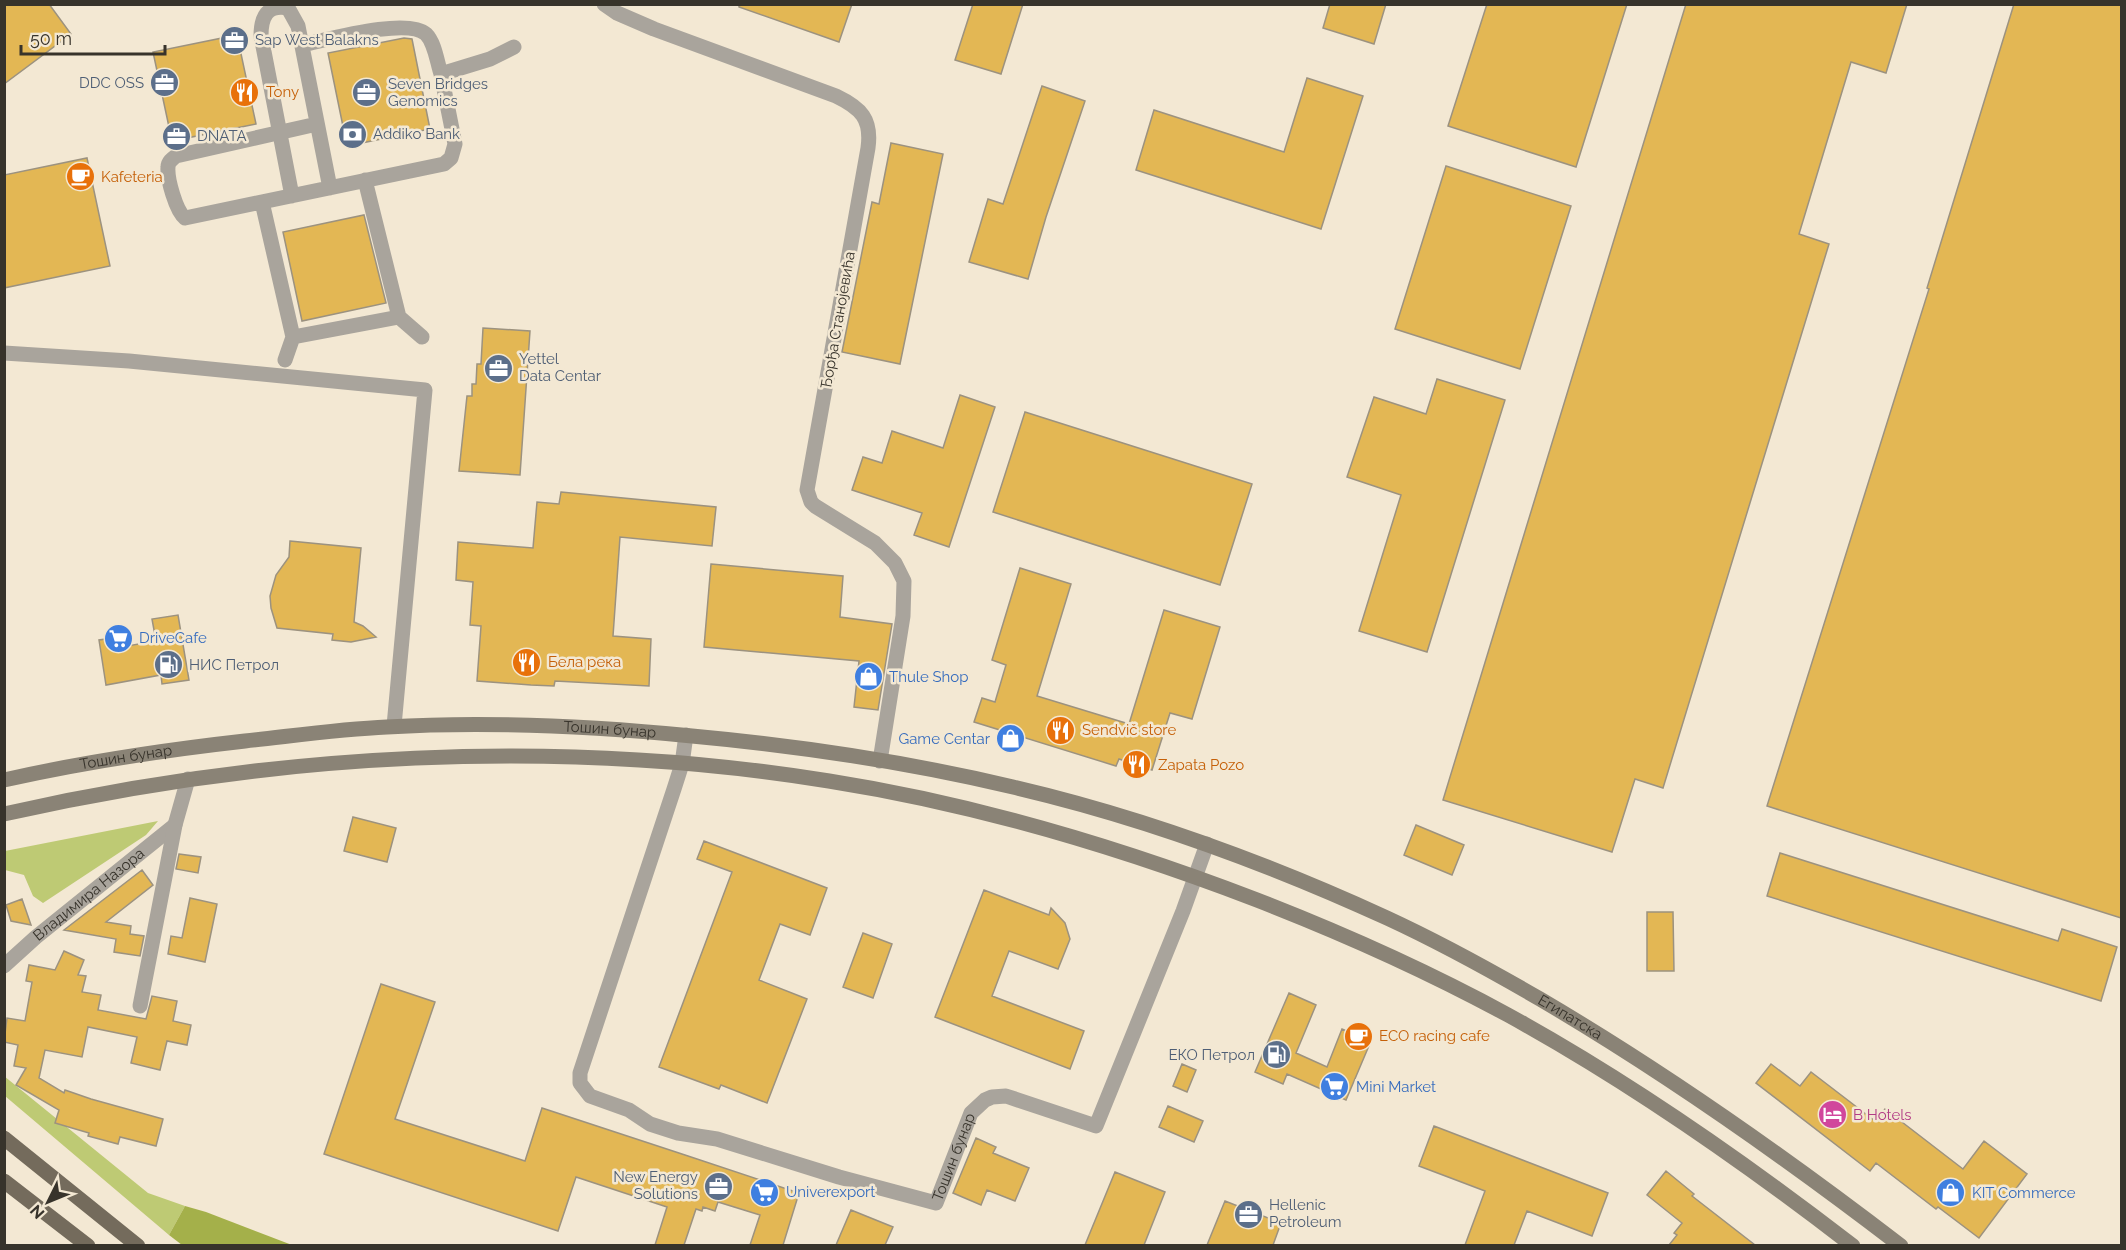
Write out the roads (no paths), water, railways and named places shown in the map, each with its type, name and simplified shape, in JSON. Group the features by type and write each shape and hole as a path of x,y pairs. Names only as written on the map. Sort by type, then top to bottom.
{"main road":[{"name":"Тошин бунар","path":"4,780 196,747 394,726 522,724 626,728 799,747 880,760 1011,786 1065,800 1207,844"},
{"name":"Тошин бунар","path":"4,814 114,790 188,779 400,758 504,755 616,759 830,781 937,802 1053,832 1196,876"},
{"name":"Египатска","path":"1207,844 1255,861 1389,919 1515,985 1627,1051 1685,1090 1763,1143 1901,1245"},
{"name":"Египатска","path":"1196,876 1328,928 1449,984 1504,1013 1645,1096 1745,1165 1852,1245"},
{"path":"4,1138 138,1245"},
{"path":"4,1181 88,1245"}],"street":[{"name":"Ђорђа Станојевића","path":"604,4 617,13 654,29 836,96 853,104 868,126 868,148 807,490 815,506 862,534 885,552 895,563 904,581 903,616 880,760"},
{"path":"292,196 261,36 265,16 278,5 288,8 298,26 330,188"},
{"path":"302,45 392,27 415,28 425,33 430,40 441,74 455,144 451,158 444,164 185,218 176,207 168,167 170,160 176,156 317,124"},
{"path":"441,74 490,59 514,47"},
{"path":"365,180 399,317 422,337"},
{"path":"262,202 293,338 285,360"},
{"path":"293,338 399,317"},
{"path":"4,353 129,362 425,390 394,726"},
{"path":"682,764 686,735"},
{"name":"Тошин бунар","path":"682,764 580,1073 580,1083 595,1100 629,1110 650,1124 670,1131 717,1139 839,1177 936,1203 971,1113 985,1100 1006,1096 1096,1126 1196,876"},
{"name":"Владимира Назора","path":"140,1006 175,825 188,779"},
{"name":"Владимира Назора","path":"4,966 36,937 175,825"},
{"path":"1196,876 1207,844"}],"place":[{"name":"Sap West Balakns","path":"234,40"},
{"name":"DDC OSS","path":"165,83"},
{"name":"Tony","path":"245,92"},
{"name":"Seven Bridges Genomics","path":"367,93"},
{"name":"Addiko Bank","path":"352,134"},
{"name":"DNATA","path":"176,136"},
{"name":"Kafeteria","path":"80,177"},
{"name":"Yettel Data Centar","path":"498,368"},
{"name":"DriveCafe","path":"118,638"},
{"name":"Бела река","path":"527,662"},
{"name":"НИС Петрол","path":"168,665"},
{"name":"Thule Shop","path":"868,677"},
{"name":"Sendvič store","path":"1061,730"},
{"name":"Game Centar","path":"1011,739"},
{"name":"Zapata Pozo","path":"1137,765"},
{"name":"ECO racing cafe","path":"1358,1036"},
{"name":"ЕКО Петрол","path":"1276,1055"},
{"name":"Mini Market","path":"1335,1087"},
{"name":"B Hotels","path":"1832,1115"},
{"name":"New Energy Solutions","path":"719,1186"},
{"name":"Univerexport","path":"765,1192"},
{"name":"KIT Commerce","path":"1951,1193"},
{"name":"Hellenic Petroleum","path":"1248,1214"}]}
